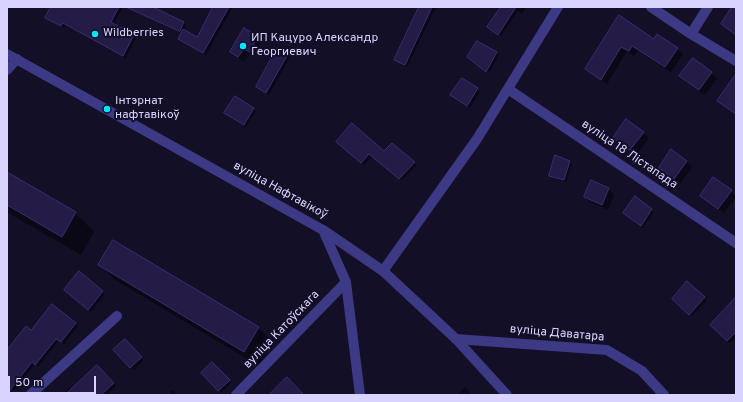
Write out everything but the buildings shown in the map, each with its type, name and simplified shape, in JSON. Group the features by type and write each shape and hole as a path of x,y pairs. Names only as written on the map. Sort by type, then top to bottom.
{"street":[{"path":"383,270 477,139 558,7"},
{"path":"651,7 736,62"},
{"path":"691,34 708,7"},
{"name":"вуліца Нафтавікоў","path":"7,54 323,230 383,270 456,339 507,395"},
{"path":"7,70 17,59"},
{"name":"вуліца 18 Лістапада","path":"508,89 736,243"},
{"path":"323,230 346,282 360,395"},
{"name":"вуліца Катоўскага","path":"236,395 346,282"},
{"path":"30,395 117,316"},
{"name":"вуліца Даватара","path":"456,339 607,350 642,371 664,395"}],"place":[{"name":"Wildberries","path":"95,34"},
{"name":"ИП Кацуро Александр Георгиевич","path":"243,46"},
{"name":"Інтэрнат нафтавікоў","path":"107,109"}]}
